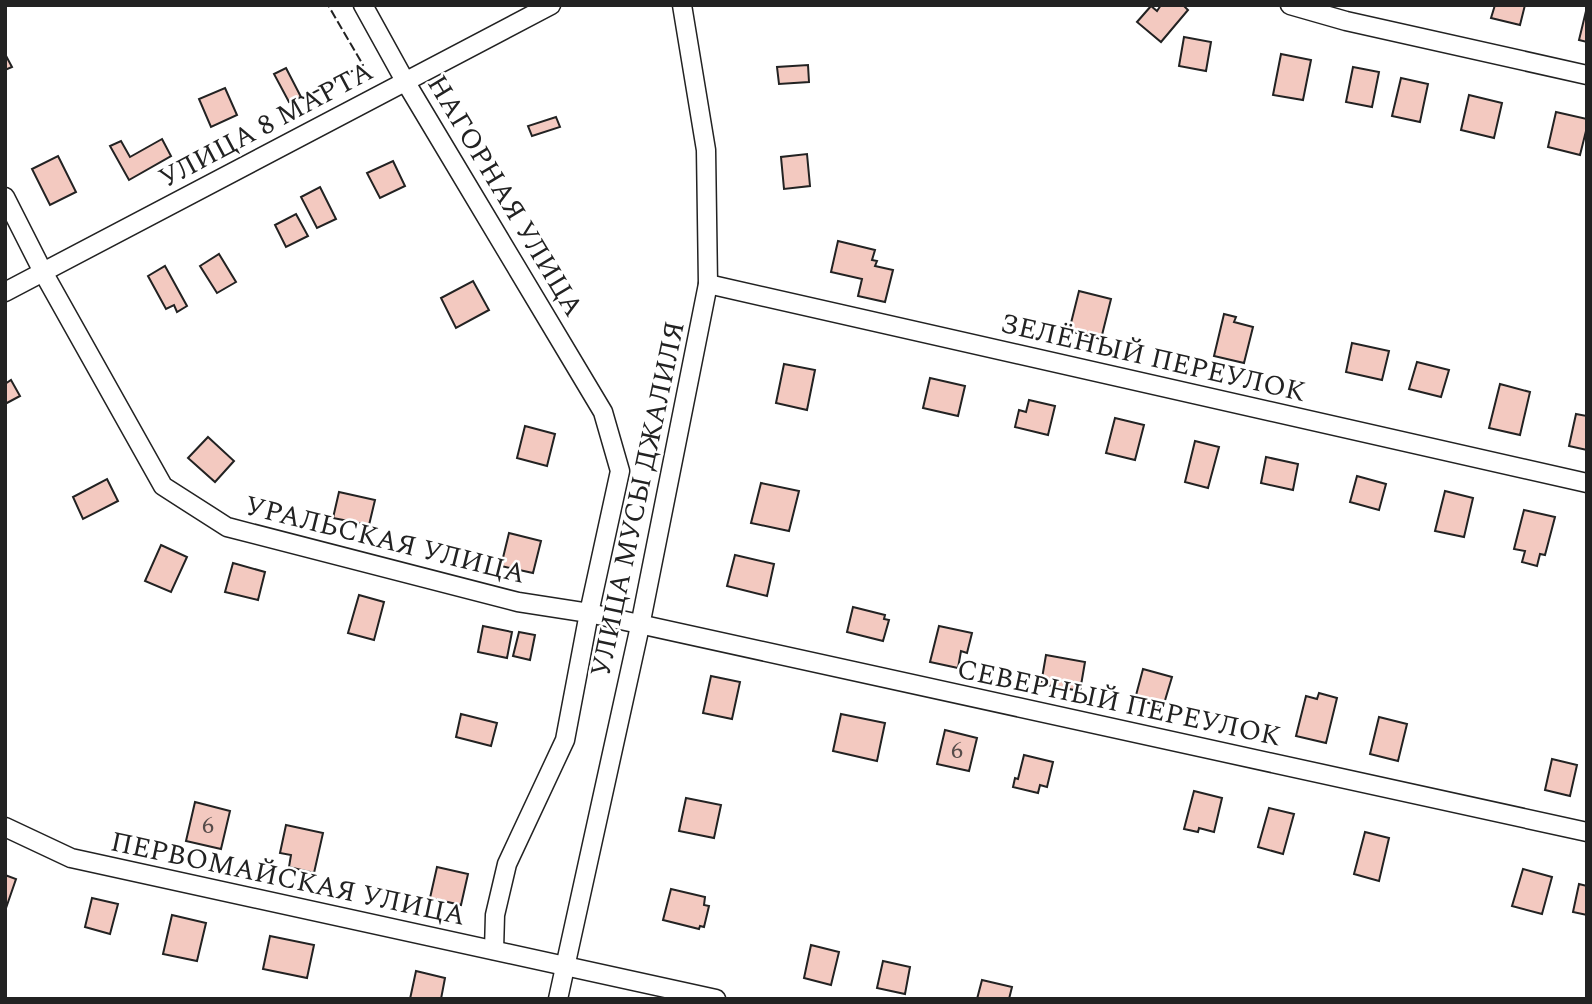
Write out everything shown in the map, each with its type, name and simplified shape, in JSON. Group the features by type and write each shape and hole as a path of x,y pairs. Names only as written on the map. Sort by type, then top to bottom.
{"street":[{"name":"НАГОРНАЯ УЛИЦА","path":"363,5 405,81 603,412 620,471 565,740 507,863 495,915 494,950"},
{"name":"УЛИЦА 8 МАРТА","path":"5,292 551,5"},
{"name":"УЛИЦА МУСЫ ДЖАЛИЛЯ","path":"558,999 640,626 708,284 706,150 682,5"},
{"path":"1290,5 1346,21 1587,75"},
{"name":"УРАЛЬСКАЯ УЛИЦА","path":"5,197 43,272 163,486 227,527 518,602 640,626"},
{"name":"ЗЕЛЁНЫЙ ПЕРЕУЛОК","path":"708,284 1587,483"},
{"name":"СЕВЕРНЫЙ ПЕРЕУЛОК","path":"640,626 1587,832"},
{"name":"ПЕРВОМАЙСКАЯ УЛИЦА","path":"5,827 71,858 716,999"}],"building":[{"path":"1161,5 1183,5 1188,10 1161,42 1137,22 1151,6 1157,11"},
{"path":"1495,5 1525,5 1520,25 1491,18"},
{"path":"1587,11 1587,42 1579,40"},
{"path":"1184,37 1211,42 1206,71 1179,66"},
{"path":"5,54 12,67 5,70"},
{"path":"1281,54 1311,60 1303,100 1273,95"},
{"path":"808,65 809,82 779,84 777,67"},
{"path":"1353,67 1379,72 1372,107 1346,102"},
{"path":"286,68 301,97 289,102 274,74"},
{"path":"1401,78 1428,84 1420,122 1392,116"},
{"path":"225,88 237,115 211,127 199,99"},
{"path":"1469,95 1502,103 1494,138 1461,130"},
{"path":"1556,112 1587,119 1580,155 1548,147"},
{"path":"556,117 560,127 532,136 528,126"},
{"path":"162,139 171,156 129,180 110,146 121,141 130,157"},
{"path":"807,154 810,186 784,189 781,157"},
{"path":"58,156 76,192 50,205 32,169"},
{"path":"393,161 405,186 380,198 367,173"},
{"path":"320,187 336,219 317,228 301,197"},
{"path":"296,214 308,236 286,247 275,225"},
{"path":"838,241 875,250 872,260 877,261 875,266 893,270 885,302 858,296 862,279 831,272"},
{"path":"219,254 236,282 217,293 200,266"},
{"path":"165,266 187,306 177,312 174,305 166,309 148,276"},
{"path":"473,281 489,310 456,328 441,298"},
{"path":"1079,291 1111,299 1101,339 1069,331"},
{"path":"1224,314 1236,317 1234,322 1253,327 1244,363 1214,356"},
{"path":"1352,343 1389,351 1382,380 1346,372"},
{"path":"1417,362 1449,370 1441,397 1409,389"},
{"path":"784,364 815,370 807,410 776,403"},
{"path":"930,378 965,386 958,416 923,408"},
{"path":"11,380 20,396 5,404 5,384"},
{"path":"1500,384 1530,392 1520,435 1489,428"},
{"path":"1029,400 1055,406 1048,435 1015,427 1019,410 1026,412"},
{"path":"1576,414 1587,416 1587,450 1569,446"},
{"path":"1115,418 1144,425 1135,460 1106,453"},
{"path":"525,426 555,434 547,466 517,458"},
{"path":"208,437 234,461 215,482 188,458"},
{"path":"1195,441 1219,447 1208,488 1185,482"},
{"path":"1266,457 1298,464 1293,490 1261,483"},
{"path":"1357,476 1386,484 1379,510 1350,502"},
{"path":"107,479 118,501 83,519 73,497"},
{"path":"761,483 799,491 789,531 751,523"},
{"path":"1445,491 1473,498 1464,537 1435,531"},
{"path":"339,492 375,500 369,525 333,518"},
{"path":"1524,510 1555,517 1545,555 1540,554 1537,566 1522,562 1525,551 1514,549"},
{"path":"509,533 541,541 533,573 501,566"},
{"path":"161,545 187,557 171,592 145,581"},
{"path":"735,555 774,564 767,596 727,586"},
{"path":"233,563 265,572 258,600 225,592"},
{"path":"359,595 384,602 374,640 348,633"},
{"path":"853,607 885,615 884,619 889,620 883,641 847,632"},
{"path":"483,626 512,632 507,658 478,652"},
{"path":"939,626 972,633 967,653 961,651 958,668 930,662"},
{"path":"519,632 535,635 530,660 513,656"},
{"path":"1046,655 1085,662 1080,691 1041,684"},
{"path":"1143,669 1172,677 1163,707 1135,699"},
{"path":"711,676 740,682 732,719 703,713"},
{"path":"1319,693 1337,698 1326,743 1296,736 1306,696 1317,699"},
{"path":"461,714 497,723 491,746 456,737"},
{"path":"841,714 885,723 877,761 833,751"},
{"path":"1379,717 1407,724 1398,761 1370,754"},
{"path":"945,730 977,738 969,771 937,764"},
{"path":"1024,755 1053,762 1047,787 1040,785 1038,793 1013,787 1015,778 1018,779"},
{"path":"1552,759 1577,765 1570,796 1545,790"},
{"path":"1194,791 1222,798 1214,832 1199,828 1198,832 1184,829"},
{"path":"686,798 721,805 714,838 679,831"},
{"path":"195,802 230,811 221,849 186,841"},
{"path":"1269,808 1294,814 1283,854 1258,847"},
{"path":"286,825 323,833 314,873 289,867 291,855 280,853"},
{"path":"1365,832 1389,838 1379,881 1354,874"},
{"path":"437,867 468,874 461,905 430,898"},
{"path":"1523,869 1552,877 1542,914 1512,906"},
{"path":"5,875 16,879 5,911"},
{"path":"1579,884 1587,886 1587,915 1573,912"},
{"path":"671,889 705,897 704,905 709,906 704,927 700,926 699,929 663,920"},
{"path":"92,898 118,904 110,934 85,927"},
{"path":"172,915 206,923 197,961 163,954"},
{"path":"270,936 314,945 307,978 263,969"},
{"path":"811,945 839,952 831,985 804,978"},
{"path":"883,961 910,967 905,994 877,988"},
{"path":"416,971 445,978 441,999 410,999"},
{"path":"982,980 1012,987 1009,999 977,999"}],"fence":[{"path":"301,97 304,98 363,65 328,5"}]}
